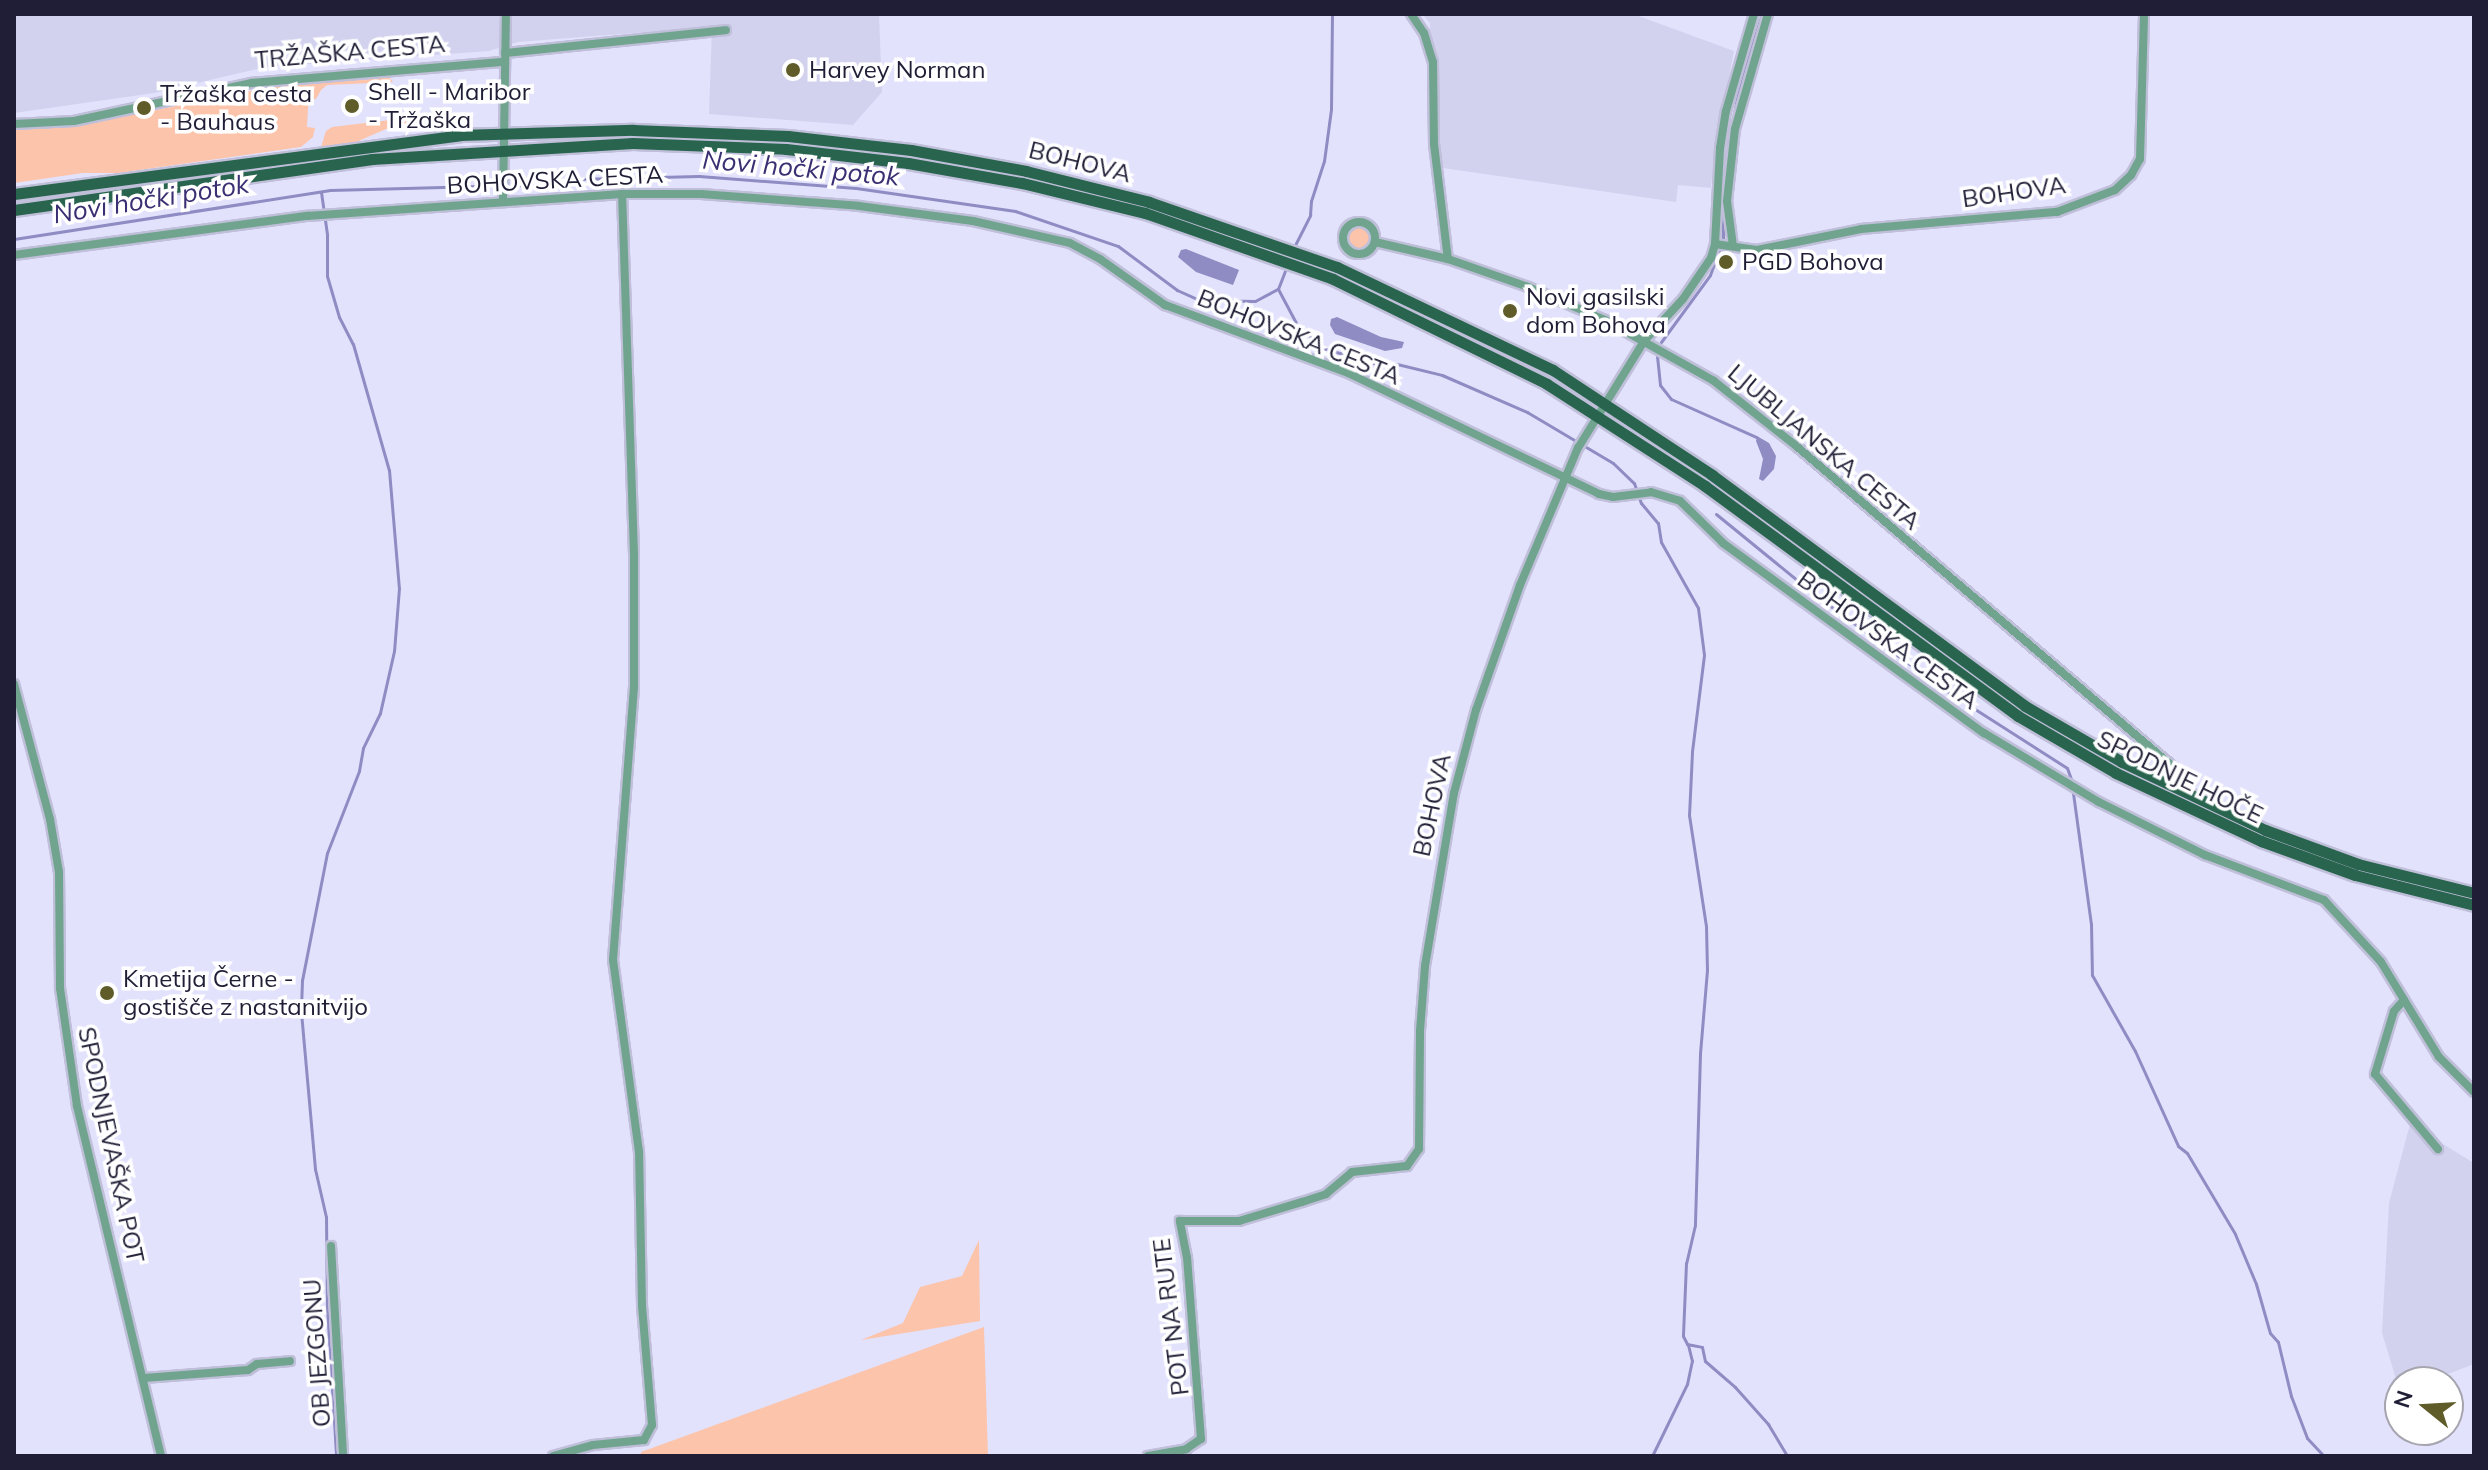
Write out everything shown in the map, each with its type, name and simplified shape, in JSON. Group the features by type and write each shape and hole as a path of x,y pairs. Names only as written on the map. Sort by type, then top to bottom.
{"main road":[{"name":"BOHOVA","path":"503,132 566,129 734,134 911,150 1080,183 1149,202 1300,259 1495,340 1606,403 1712,475 1900,622"},
{"path":"14,194 274,158 503,132"},
{"name":"BOHOVA","path":"501,148 633,143 734,145 908,163 1076,195 1280,252"},
{"path":"14,210 304,166 501,148"},
{"name":"BOHOVA","path":"1300,259 1547,384 1705,486 1900,622"},
{"name":"SPODNJE HOČE","path":"1900,622 2025,706 2202,802 2265,830 2358,864 2474,893"},
{"name":"SPODNJE HOČE","path":"1900,622 2018,716 2116,773 2198,814 2355,875 2474,905"}],"street":[{"path":"503,199 501,148 506,14"},
{"path":"1411,14 1424,33 1433,62 1434,144 1448,259"},
{"name":"BOHOVA","path":"1352,1172 1407,1166 1419,1149 1424,971 1454,793 1495,653 1563,478 1578,448 1644,341 1702,275 1723,244 1722,135 1734,76 1754,14"},
{"path":"1723,244 1735,129 1768,14"},
{"name":"BOHOVA","path":"1723,244 1757,250 1861,229 2057,212 2115,190 2131,175 2140,159 2144,14"},
{"name":"TRŽAŠKA CESTA","path":"14,124 74,121 252,83 504,58 726,30"},
{"path":"553,1456 577,1448 644,1440 649,1436 652,1425 642,1305 639,1152 613,960 634,687 634,554 622,194"},
{"name":"BOHOVSKA CESTA","path":"14,255 318,215 503,199 622,194 701,194 859,206 973,221 1070,243 1100,259 1165,305 1348,373 1599,494 1651,492 1680,501 1723,543 1984,733 2099,802 2205,855 2324,900 2373,952 2439,1057 2474,1092"},
{"name":"LJUBLJANSKA CESTA","path":"1363,222 1373,230 1375,242 1368,252 1356,254 1346,247 1344,235 1351,225 1363,222"},
{"name":"LJUBLJANSKA CESTA","path":"1375,242 1448,259 1583,310 1714,381 1795,445 2191,782"},
{"name":"SPODNJEVAŠKA POT","path":"14,684 50,819 59,872 60,988 77,1106 161,1456"},
{"path":"2404,1000 2394,1011 2375,1074 2438,1149"},
{"name":"POT NA RUTE","path":"1148,1456 1186,1449 1201,1439 1187,1258 1180,1221 1239,1221 1326,1194 1352,1172"},
{"name":"OB JEZGONU","path":"331,1246 343,1456"},
{"path":"144,1378 248,1370 257,1364 290,1361"}],"shaded area":[{"path":"14,14 879,14 882,92 853,125 709,114 712,27 518,42 489,51 266,67 154,93 14,113"},
{"path":"1422,14 1633,14 1734,51 1715,148 1711,188 1678,185 1676,202 1443,168 1437,141 1437,73 1430,44 1430,23"},
{"path":"389,77 393,82 327,85 316,99 310,99 307,127 315,128 313,137 301,147 118,173 83,173 14,183 14,130 72,127 275,86"},
{"path":"407,118 419,121 411,126 386,129 354,143 321,147 326,131 332,127"},
{"path":"1359,226 1370,233 1371,238 1364,249 1359,250 1348,243 1347,238 1354,227"},
{"path":"1186,249 1239,270 1233,285 1196,272 1178,257 1181,250"},
{"path":"1337,317 1381,337 1404,342 1402,348 1385,351 1335,334 1330,325 1331,319"},
{"path":"1757,436 1769,443 1776,456 1774,469 1763,481 1759,479 1763,459"},
{"path":"2410,1124 2474,1163 2474,1364 2464,1368 2392,1366 2382,1333 2389,1203"},
{"path":"979,1240 980,1321 861,1340 903,1323 920,1287 962,1276"},
{"path":"984,1327 988,1456 641,1456 641,1452"}],"waterway":[{"name":"Novi hočki potok","path":"1294,247 1310,215 1311,201 1324,161 1331,109 1332,14"},
{"path":"1731,129 1741,78 1762,14"},
{"name":"Novi hočki potok","path":"14,239 330,190 480,186 490,182 494,186 514,186 576,179 699,176 856,188 1015,211 1118,246 1177,290 1199,300 1255,301 1278,289 1287,265"},
{"path":"321,192 327,234 327,276 339,317 353,344 389,470 399,588 394,651 380,713 363,748 359,771 327,853 302,980 301,1012 315,1169 326,1217 327,1307 336,1456"},
{"path":"1661,342 1710,275 1723,239 1723,204"},
{"path":"1278,289 1296,323 1323,348 1376,364 1397,364 1442,375 1527,412 1613,463 1634,483 1641,503 1658,523 1661,542 1698,608 1704,655 1692,752 1689,815 1706,926 1707,970 1700,1054 1695,1225 1686,1263 1683,1336 1687,1344 1702,1347 1705,1361 1735,1387 1768,1424 1787,1456"},
{"path":"1657,356 1660,385 1671,399 1756,437"},
{"path":"1716,514 1814,594 1942,688 2067,768 2072,782"},
{"path":"2073,793 2091,924 2092,975 2135,1051 2178,1146 2187,1153 2235,1234 2256,1284 2270,1333 2278,1342 2291,1396 2307,1438 2324,1456"},
{"path":"1652,1456 1687,1384 1692,1361 1688,1345"}],"place":[{"name":"Harvey Norman","path":"793,70"},
{"name":"Shell - Maribor - Tržaška","path":"352,106"},
{"name":"Tržaška cesta - Bauhaus","path":"144,108"},
{"name":"PGD Bohova","path":"1726,262"},
{"name":"Novi gasilski dom Bohova","path":"1510,311"},
{"name":"Kmetija Černe - gostišče z nastanitvijo","path":"107,993"}]}
